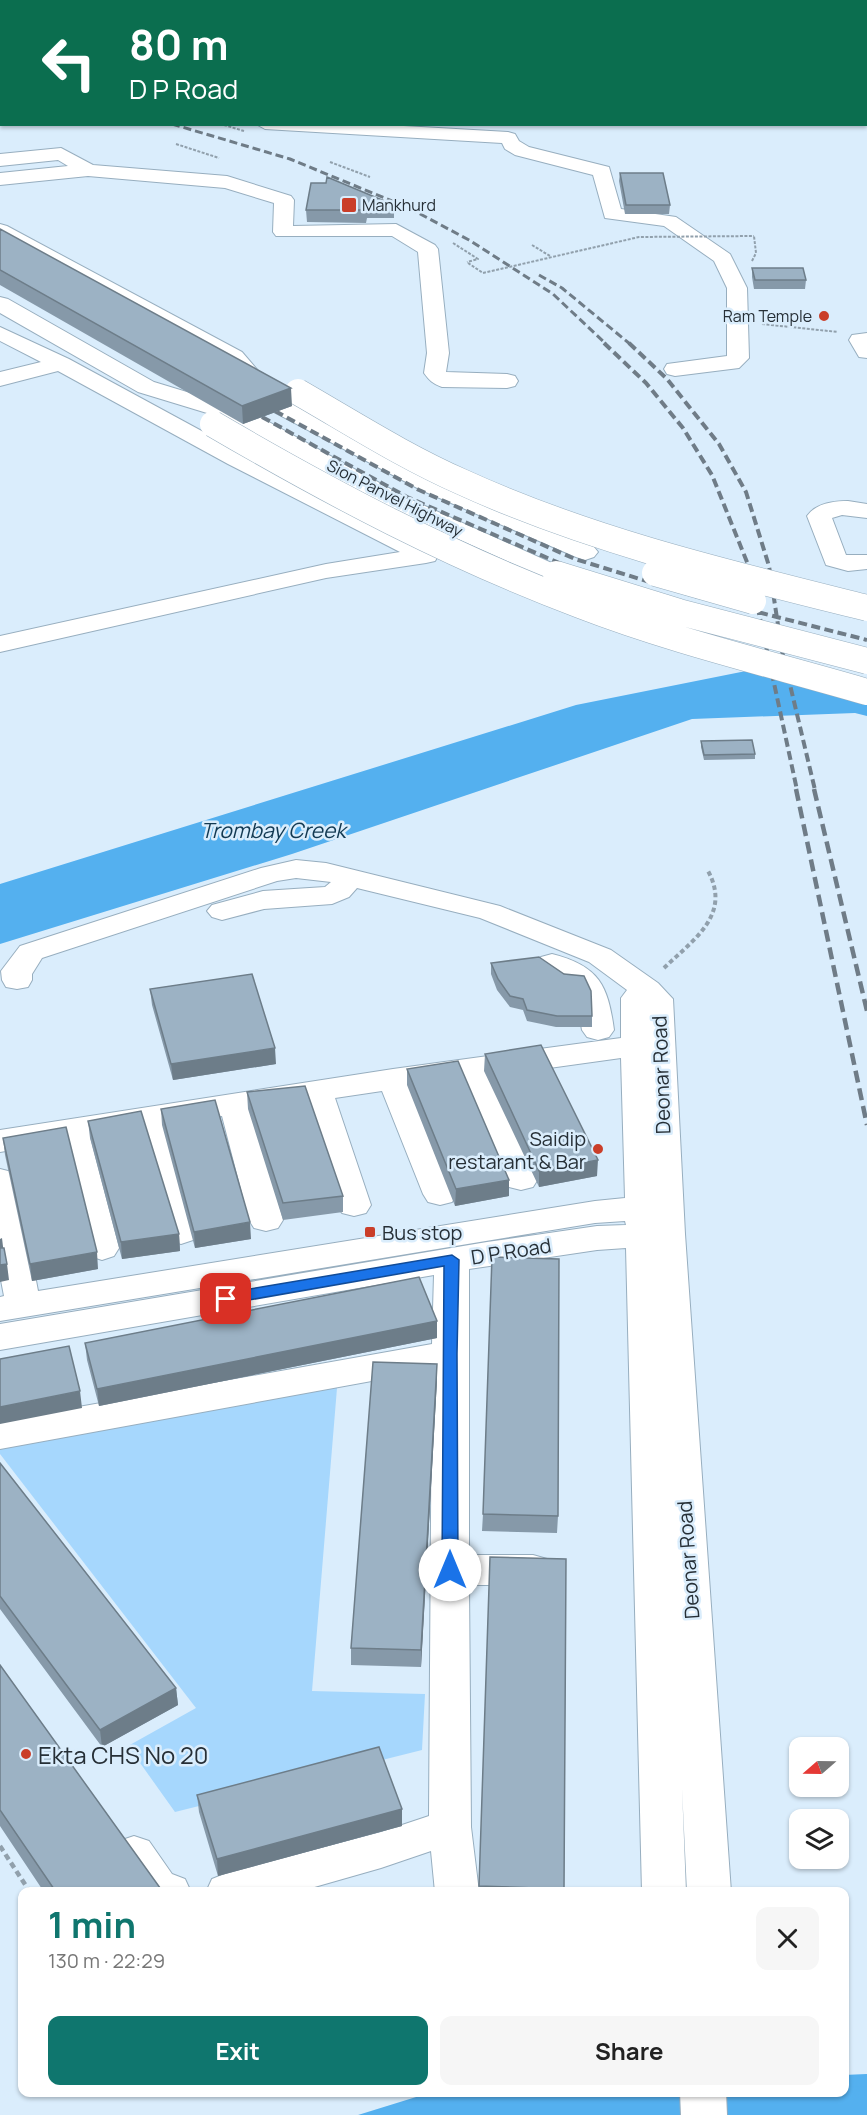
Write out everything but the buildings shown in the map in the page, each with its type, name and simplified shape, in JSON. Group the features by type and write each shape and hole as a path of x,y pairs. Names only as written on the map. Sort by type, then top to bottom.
{"highway":[{"path":"0,230 424,462 496,497 604,536 867,608"},
{"path":"0,253 114,315"},
{"path":"0,304 314,483 496,572 582,606 671,636 867,692"},
{"path":"234,357 270,401"},
{"name":"Sion Panvel Highway","path":"206,366 430,485 585,552 703,588 867,630"},
{"path":"169,374 237,415"},
{"path":"146,387 237,415"},
{"name":"Sion Panvel Highway","path":"237,415 396,502 556,574 679,612 867,661"}],"street":[{"path":"257,128 508,138 512,145 522,151 602,171 612,214 669,221 723,258 737,288 738,358 732,363 675,369"},
{"path":"0,160 61,154 88,170"},
{"path":"0,179 88,170 227,182 284,201 283,232 396,230 428,249 438,353 435,373 441,380 458,382 507,381"},
{"path":"0,333 236,459 426,556 326,571 0,644"},
{"path":"0,379 61,364"},
{"path":"867,511 850,508 826,510 819,516 835,560 848,564 867,562"},
{"path":"17,980 16,971 22,967 23,961 31,952 271,874 296,869 326,872 350,878 402,904 472,930"},
{"path":"222,911 263,900 332,895 339,891 350,878"},
{"path":"402,904 490,912 600,956 647,990"},
{"path":"552,963 584,979 593,990 598,1030"},
{"name":"Deonar Road","path":"647,990 658,999 644,1032 655,1222 709,1887"},
{"path":"0,1141 64,1120 598,1030 644,1032"},
{"path":"64,1120 150,1117 472,1068 644,1032"},
{"path":"472,1068 521,1179"},
{"path":"393,1079 440,1194"},
{"path":"317,1091 354,1205"},
{"path":"235,1104 266,1220"},
{"path":"150,1117 181,1232"},
{"path":"64,1120 102,1248"},
{"path":"0,1180 12,1308"},
{"name":"D P Road","path":"12,1308 595,1212 655,1222"},
{"name":"Deonar Road","path":"655,1222 664,1887"},
{"name":"D P Road","path":"0,1337 452,1260 597,1238 655,1222"},
{"path":"452,1260 450,1827 456,1887"},
{"path":"0,1435 450,1354"},
{"path":"450,1570 549,1570"},
{"path":"109,1820 157,1887"},
{"path":"245,1887 381,1850 450,1827"},
{"path":"703,2097 704,2115"}],"path":[{"path":"236,126 257,128"},
{"path":"176,144 225,160"},
{"path":"330,162 365,173"},
{"path":"330,162 360,175"},
{"path":"330,162 370,177"},
{"path":"467,262 483,273 639,237 754,236 756,253 752,262"},
{"path":"532,245 550,256"},
{"path":"761,324 843,333 865,344"},
{"path":"647,990 654,978 686,945 699,938 716,907 717,890 708,871"},
{"path":"0,1846 27,1887"}],"shaded area":[{"path":"338,1376 312,1691 425,1694 422,1750 175,1812 128,1746 196,1708 0,1454 0,1443"}],"water":[{"name":"Trombay Creek","path":"746,671 867,689 867,716 855,713 692,719 292,854 0,944 0,884 576,705"},
{"path":"849,2082 867,2082 867,2115 358,2115 416,2097 849,2097"}],"waterway":[{"path":"849,2081 867,2080"}],"railway":[{"path":"179,126 290,159 409,208 469,240 553,294 606,344"},
{"path":"539,275 562,288 630,344"},
{"path":"604,343 646,383 683,428 712,475 749,567 759,612"},
{"path":"629,343 667,379 719,444 746,492 769,566 777,617"},
{"path":"275,411 419,490 575,559 695,596 759,612"},
{"path":"262,417 407,497 566,566 687,604 761,623"},
{"path":"759,612 777,617"},
{"path":"759,612 761,623"},
{"path":"777,617 867,640"},
{"path":"777,617 778,627"},
{"path":"761,623 778,627"},
{"path":"761,623 797,790"},
{"path":"778,627 867,650"},
{"path":"778,627 815,790"},
{"path":"796,789 867,1125"},
{"path":"814,789 867,1011"}],"place":[{"name":"Mankhurd","path":"349,205"},
{"name":"Ram Temple","path":"824,316"},
{"name":"Saidip restarant & Bar","path":"598,1149"},
{"name":"Bus stop","path":"370,1232"},
{"name":"Ekta CHS No 20","path":"26,1754"}],"route":[{"path":"226,1299 452,1260 450,1570"}]}
